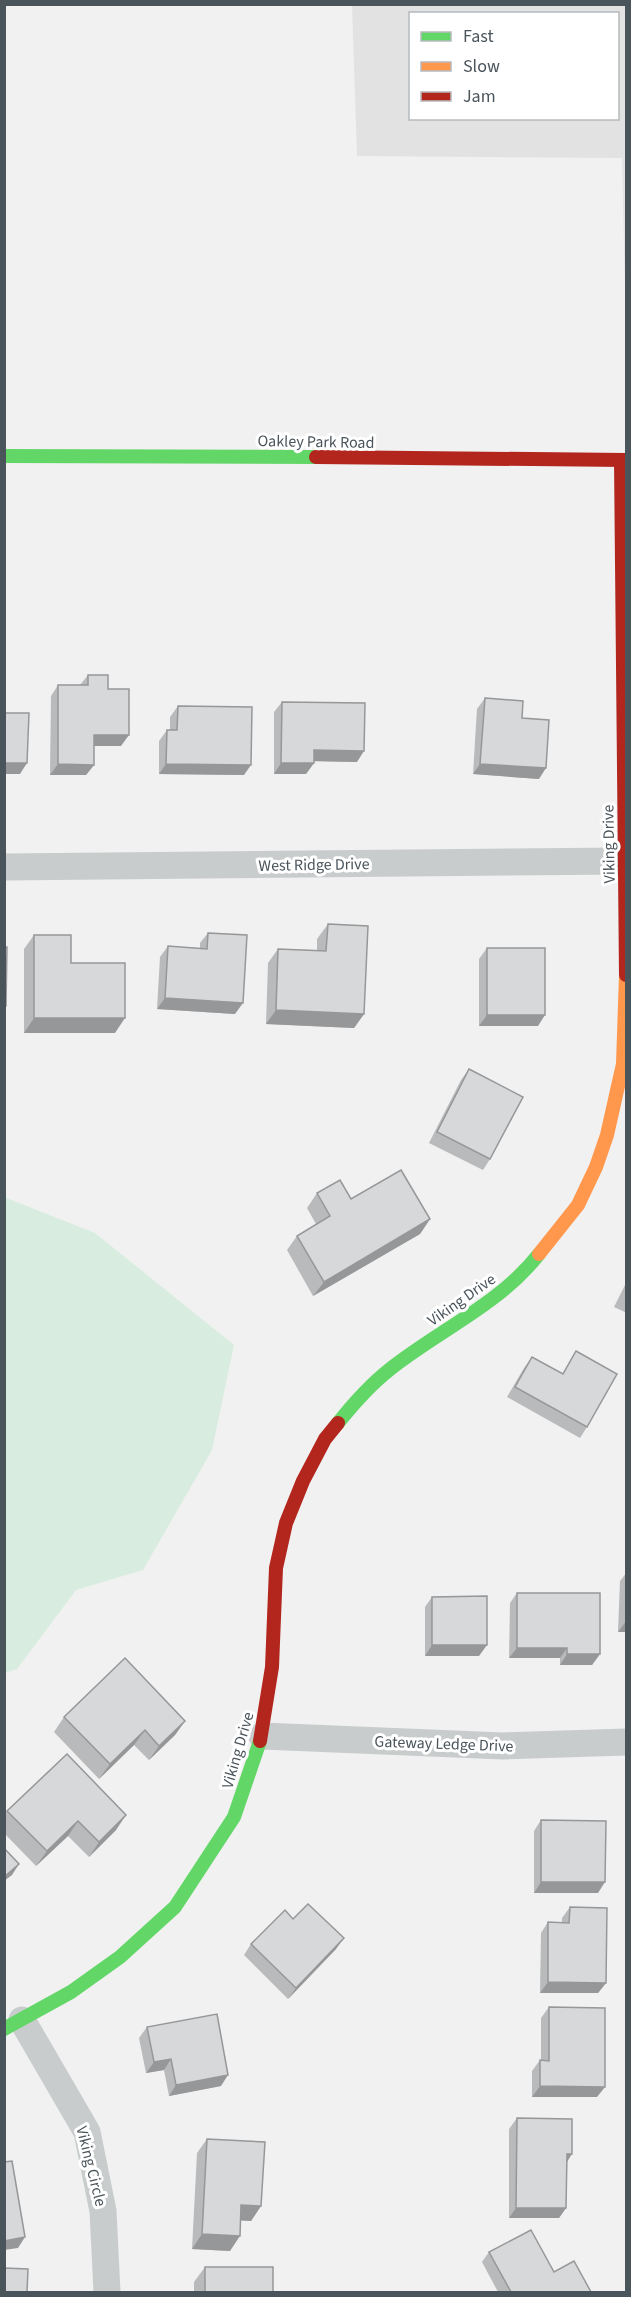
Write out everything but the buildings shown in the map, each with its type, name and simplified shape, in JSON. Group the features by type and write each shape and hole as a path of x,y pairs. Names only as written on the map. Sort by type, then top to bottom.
{"street":[{"name":"Oakley Park Road","path":"4,456 180,455 624,460"},
{"name":"Viking Drive","path":"13,2025 71,1992 120,1957 175,1906 234,1817 261,1736 272,1667 276,1568 286,1523 303,1481 325,1439 359,1396 390,1370 446,1330 472,1315 506,1289 534,1261 578,1205 596,1167 607,1135 623,1064 626,962 624,460"},
{"name":"West Ridge Drive","path":"4,867 624,861"},
{"name":"Gateway Ledge Drive","path":"261,1736 503,1746 627,1742"},
{"name":"Viking Circle","path":"13,2025 87,2132 103,2211 107,2292"}],"shaded area":[{"path":"352,5 626,5 626,334 622,158 357,156"}],"green space":[{"path":"4,1197 95,1233 234,1345 212,1450 143,1570 76,1590 17,1669 5,1673"}],"traffic: fast":[{"path":"4,456 316,457"},
{"path":"338,1423 382,1376 487,1303 523,1272 539,1254"},
{"path":"4,2029 71,1992 120,1957 175,1907 234,1817 260,1741"}],"traffic: slow":[{"path":"539,1254 578,1205 596,1167 607,1135 623,1064 626,975"}],"traffic: jam":[{"path":"316,457 626,460"},
{"path":"621,460 626,975"},
{"path":"260,1741 272,1667 276,1568 286,1523 303,1481 325,1439 338,1423"}]}
